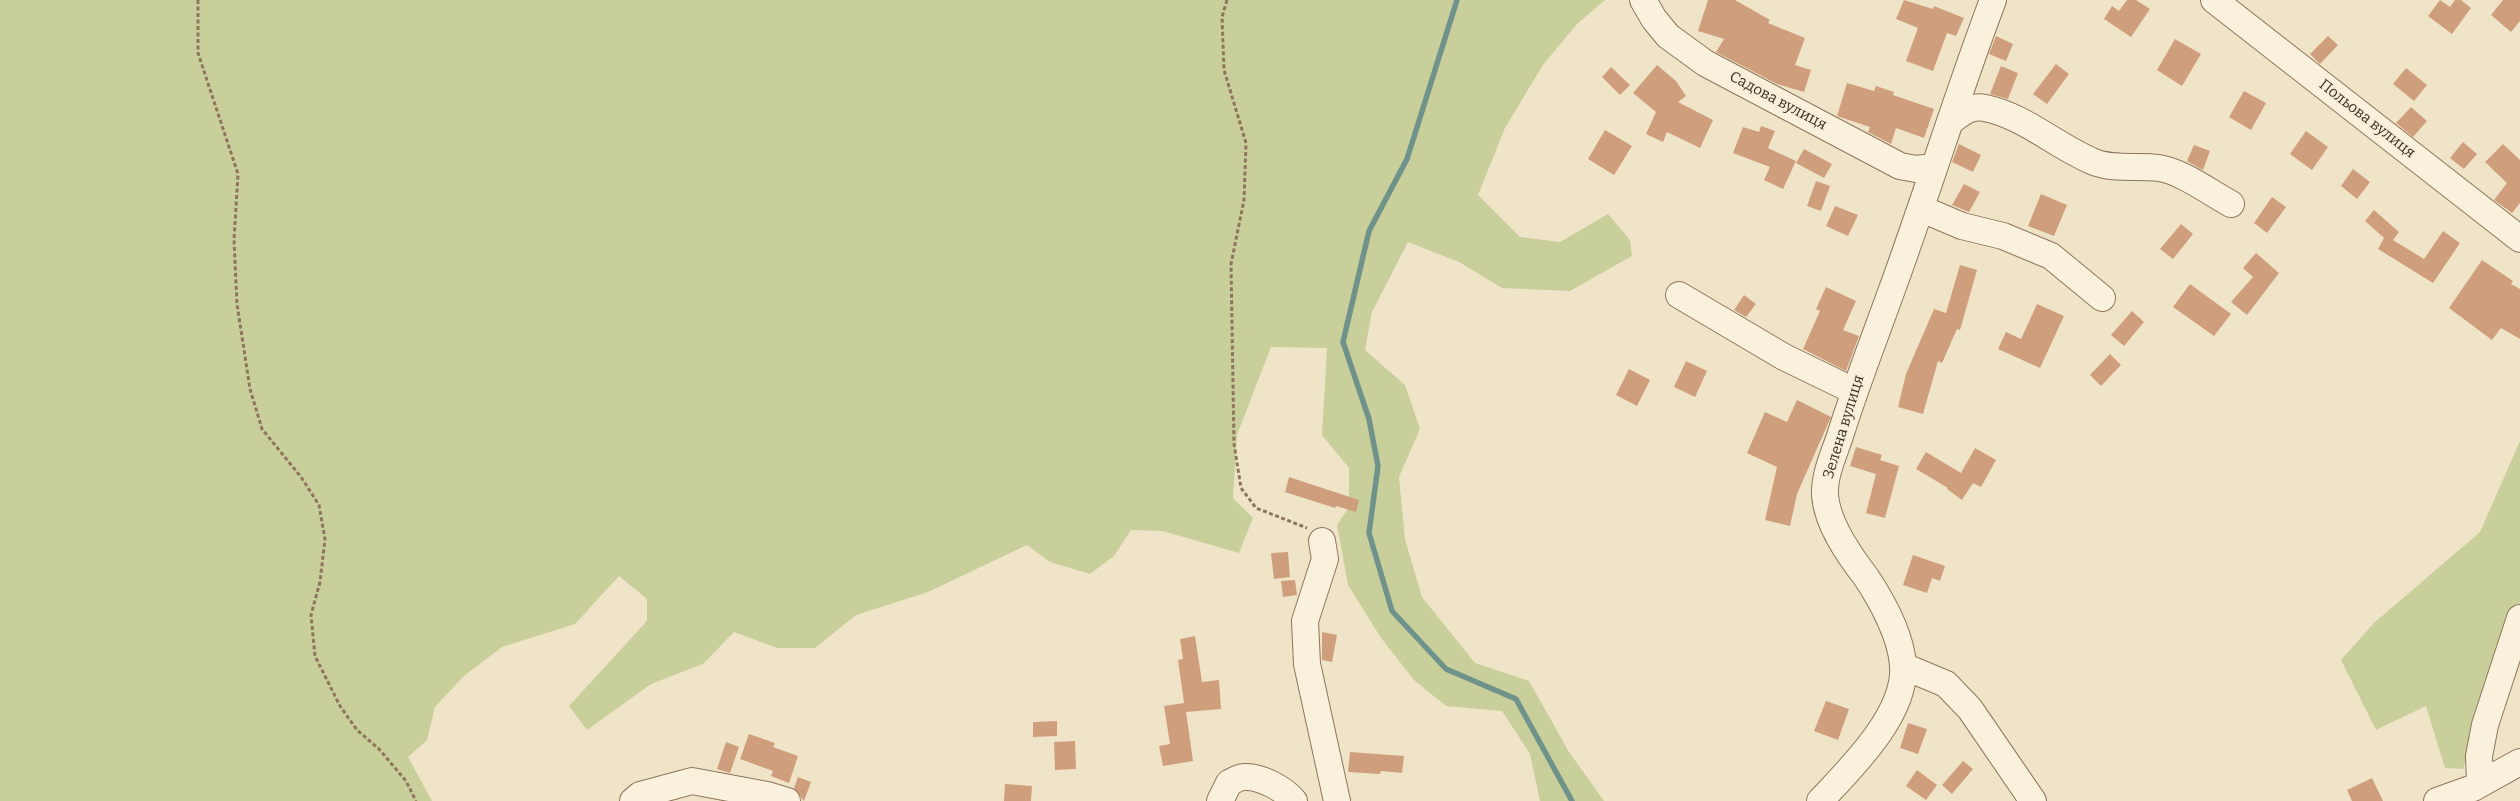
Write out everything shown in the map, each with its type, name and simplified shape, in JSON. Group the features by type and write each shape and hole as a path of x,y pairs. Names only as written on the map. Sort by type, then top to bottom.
{"street":[{"name":"Садова вулиця","path":"1643,0 1654,19 1668,36 1705,63 1900,166 1916,169 1933,167"},
{"name":"Зелена вулиця","path":"1903,666 1892,626 1878,595 1858,567 1832,522 1825,496 1826,478 1854,391 1922,209 1933,167 1993,0"},
{"name":"Польова вулиця","path":"2214,0 2520,239"},
{"path":"1951,121 1966,109 1984,107 2008,115 2070,152 2098,164 2158,168 2176,172 2231,204"},
{"path":"1922,209 1962,226 2003,236 2050,256 2102,298"},
{"path":"1678,295 1784,357 1854,391"},
{"path":"1322,541 1325,559 1305,621 1306,646 1307,664 1336,801"},
{"path":"2480,783 2479,756 2486,725 2520,618"},
{"path":"1820,801 1861,757 1886,723 1899,693 1903,666 1946,684 1952,690 1986,730 2033,801"},
{"path":"2437,801 2480,783 2520,762"},
{"path":"1220,801 1229,783 1243,777 1265,781 1288,793 1294,801"},
{"path":"632,801 640,795 692,781 767,795 787,801"}],"path":[{"path":"198,0 198,53 238,174 234,240 237,304 250,389 262,429 301,477 319,504 325,539 320,582 311,614 315,656 340,706 357,730 379,748 406,781 416,801"},
{"path":"1227,0 1222,17 1224,70 1246,142 1244,200 1232,264 1230,295 1234,347 1234,444 1241,488 1256,508 1310,529 1322,541"}],"green space":[{"path":"0,0 1605,0 1577,24 1543,65 1505,128 1478,195 1520,237 1560,242 1608,214 1630,240 1632,256 1570,291 1502,288 1459,262 1408,242 1372,312 1365,350 1405,385 1420,429 1399,477 1405,539 1422,597 1475,663 1529,681 1569,752 1604,801 1540,801 1530,754 1502,711 1446,706 1414,680 1381,638 1348,585 1337,525 1349,507 1349,468 1322,435 1327,348 1271,347 1237,435 1233,498 1253,518 1239,553 1163,531 1131,530 1114,556 1090,574 1050,562 1027,545 928,592 856,615 815,648 777,648 734,632 703,664 651,684 587,730 569,706 647,621 647,599 619,576 575,624 502,647 464,676 435,707 427,740 408,757 432,801 0,801"},
{"path":"2520,441 2520,603 2501,652 2463,769 2445,768 2426,706 2376,730 2341,660 2374,623 2480,532"}],"building":[{"path":"1708,0 1735,0 1770,20 1768,23 1805,38 1795,65 1811,70 1804,92 1777,84 1716,52 1724,39 1698,31"},
{"path":"1904,0 1933,9 1934,6 1964,18 1956,36 1947,33 1933,71 1906,61 1918,28 1896,19"},
{"path":"2127,0 2136,0 2150,9 2131,37 2104,19 2112,6 2119,11"},
{"path":"2440,0 2450,7 2455,0 2461,0 2471,8 2452,34 2428,16"},
{"path":"2503,0 2520,0 2520,21 2511,32 2491,15"},
{"path":"1996,36 2013,44 2006,61 1989,54"},
{"path":"2328,36 2338,45 2320,64 2310,54"},
{"path":"2175,39 2201,54 2182,86 2157,70"},
{"path":"2056,64 2069,74 2047,104 2033,94"},
{"path":"1657,65 1676,81 1686,96 1678,102 1713,120 1700,148 1667,132 1663,142 1646,134 1656,112 1633,93"},
{"path":"2001,66 2018,73 2008,99 1990,94"},
{"path":"1611,67 1630,85 1620,95 1602,77"},
{"path":"2406,68 2427,85 2414,101 2393,84"},
{"path":"1847,83 1874,91 1876,86 1894,92 1893,95 1934,109 1924,138 1896,128 1891,144 1868,132 1870,127 1837,116"},
{"path":"2244,91 2266,103 2251,130 2229,117"},
{"path":"2411,107 2427,121 2413,137 2396,123"},
{"path":"1761,126 1775,131 1768,148 1796,161 1783,189 1764,180 1770,167 1733,153 1743,127 1759,132"},
{"path":"1605,130 1632,146 1614,175 1588,159"},
{"path":"2306,131 2328,147 2312,170 2290,154"},
{"path":"2463,142 2477,154 2464,169 2450,158"},
{"path":"1959,144 1981,155 1973,172 1952,162"},
{"path":"2503,144 2520,160 2520,203 2512,213 2494,200 2507,183 2485,162"},
{"path":"2194,145 2210,151 2203,170 2187,161"},
{"path":"1804,149 1832,164 1824,178 1796,163"},
{"path":"2353,169 2370,182 2357,199 2341,186"},
{"path":"1816,181 1830,186 1821,211 1807,206"},
{"path":"1964,184 1980,192 1969,212 1952,205"},
{"path":"2041,194 2067,205 2054,236 2028,226"},
{"path":"2272,197 2286,207 2267,233 2254,223"},
{"path":"1835,206 1858,215 1848,236 1826,226"},
{"path":"2374,210 2399,232 2393,240 2424,259 2443,231 2460,243 2433,283 2378,249 2384,238 2365,221"},
{"path":"2181,224 2193,234 2173,259 2160,249"},
{"path":"2256,253 2279,273 2247,315 2231,302 2253,277 2243,268"},
{"path":"2482,260 2513,281 2511,284 2520,289 2520,339 2501,328 2492,340 2449,308"},
{"path":"1960,265 1977,270 1960,330 1957,329 1942,363 1938,361 1923,414 1898,407 1906,374 1934,309 1946,313"},
{"path":"2190,284 2231,314 2214,336 2173,307"},
{"path":"1826,287 1856,301 1843,330 1859,336 1846,371 1803,349 1820,311 1816,309"},
{"path":"1744,295 1756,304 1746,317 1734,310"},
{"path":"2037,304 2064,316 2040,368 1998,349 2006,332 2021,339"},
{"path":"2132,311 2144,322 2124,346 2111,335"},
{"path":"2110,354 2121,365 2101,386 2090,375"},
{"path":"1686,361 1707,371 1695,397 1674,387"},
{"path":"1629,369 1650,380 1637,406 1616,395"},
{"path":"1797,400 1831,417 1797,494 1790,526 1765,520 1777,467 1747,453 1765,412 1787,422"},
{"path":"1856,447 1882,455 1880,460 1899,466 1885,518 1866,513 1876,474 1850,466"},
{"path":"1975,448 1996,460 1981,487 1973,483 1962,500 1948,488 1916,469 1926,452 1961,473"},
{"path":"1289,477 1359,500 1356,512 1336,506 1335,508 1285,492"},
{"path":"1288,552 1290,577 1274,579 1271,553"},
{"path":"1913,555 1945,566 1940,581 1932,578 1927,593 1903,585"},
{"path":"1295,580 1297,595 1283,597 1281,581"},
{"path":"1322,632 1337,635 1332,662 1322,660"},
{"path":"1195,636 1202,682 1219,680 1221,709 1186,712 1193,761 1163,766 1159,746 1170,744 1164,706 1184,703 1178,660 1183,659 1180,639"},
{"path":"1826,701 1849,709 1838,740 1814,731"},
{"path":"1057,721 1057,736 1033,737 1033,722"},
{"path":"1908,723 1927,729 1918,754 1900,748"},
{"path":"749,734 775,743 773,747 798,756 789,783 771,776 773,771 740,759"},
{"path":"1075,741 1076,769 1055,770 1054,742"},
{"path":"726,742 739,747 730,773 717,769"},
{"path":"1350,752 1404,756 1402,773 1381,771 1380,774 1348,772"},
{"path":"1963,761 1973,769 1952,794 1942,785"},
{"path":"1917,770 1937,785 1926,800 1906,786"},
{"path":"798,777 811,782 804,801 794,788"},
{"path":"2372,778 2383,801 2352,801 2347,790"},
{"path":"1005,784 1032,786 1031,801 1004,801"}],"waterway":[{"path":"1457,0 1407,159 1369,231 1343,342 1369,419 1378,466 1369,533 1392,611 1446,669 1516,699 1572,801"}]}
